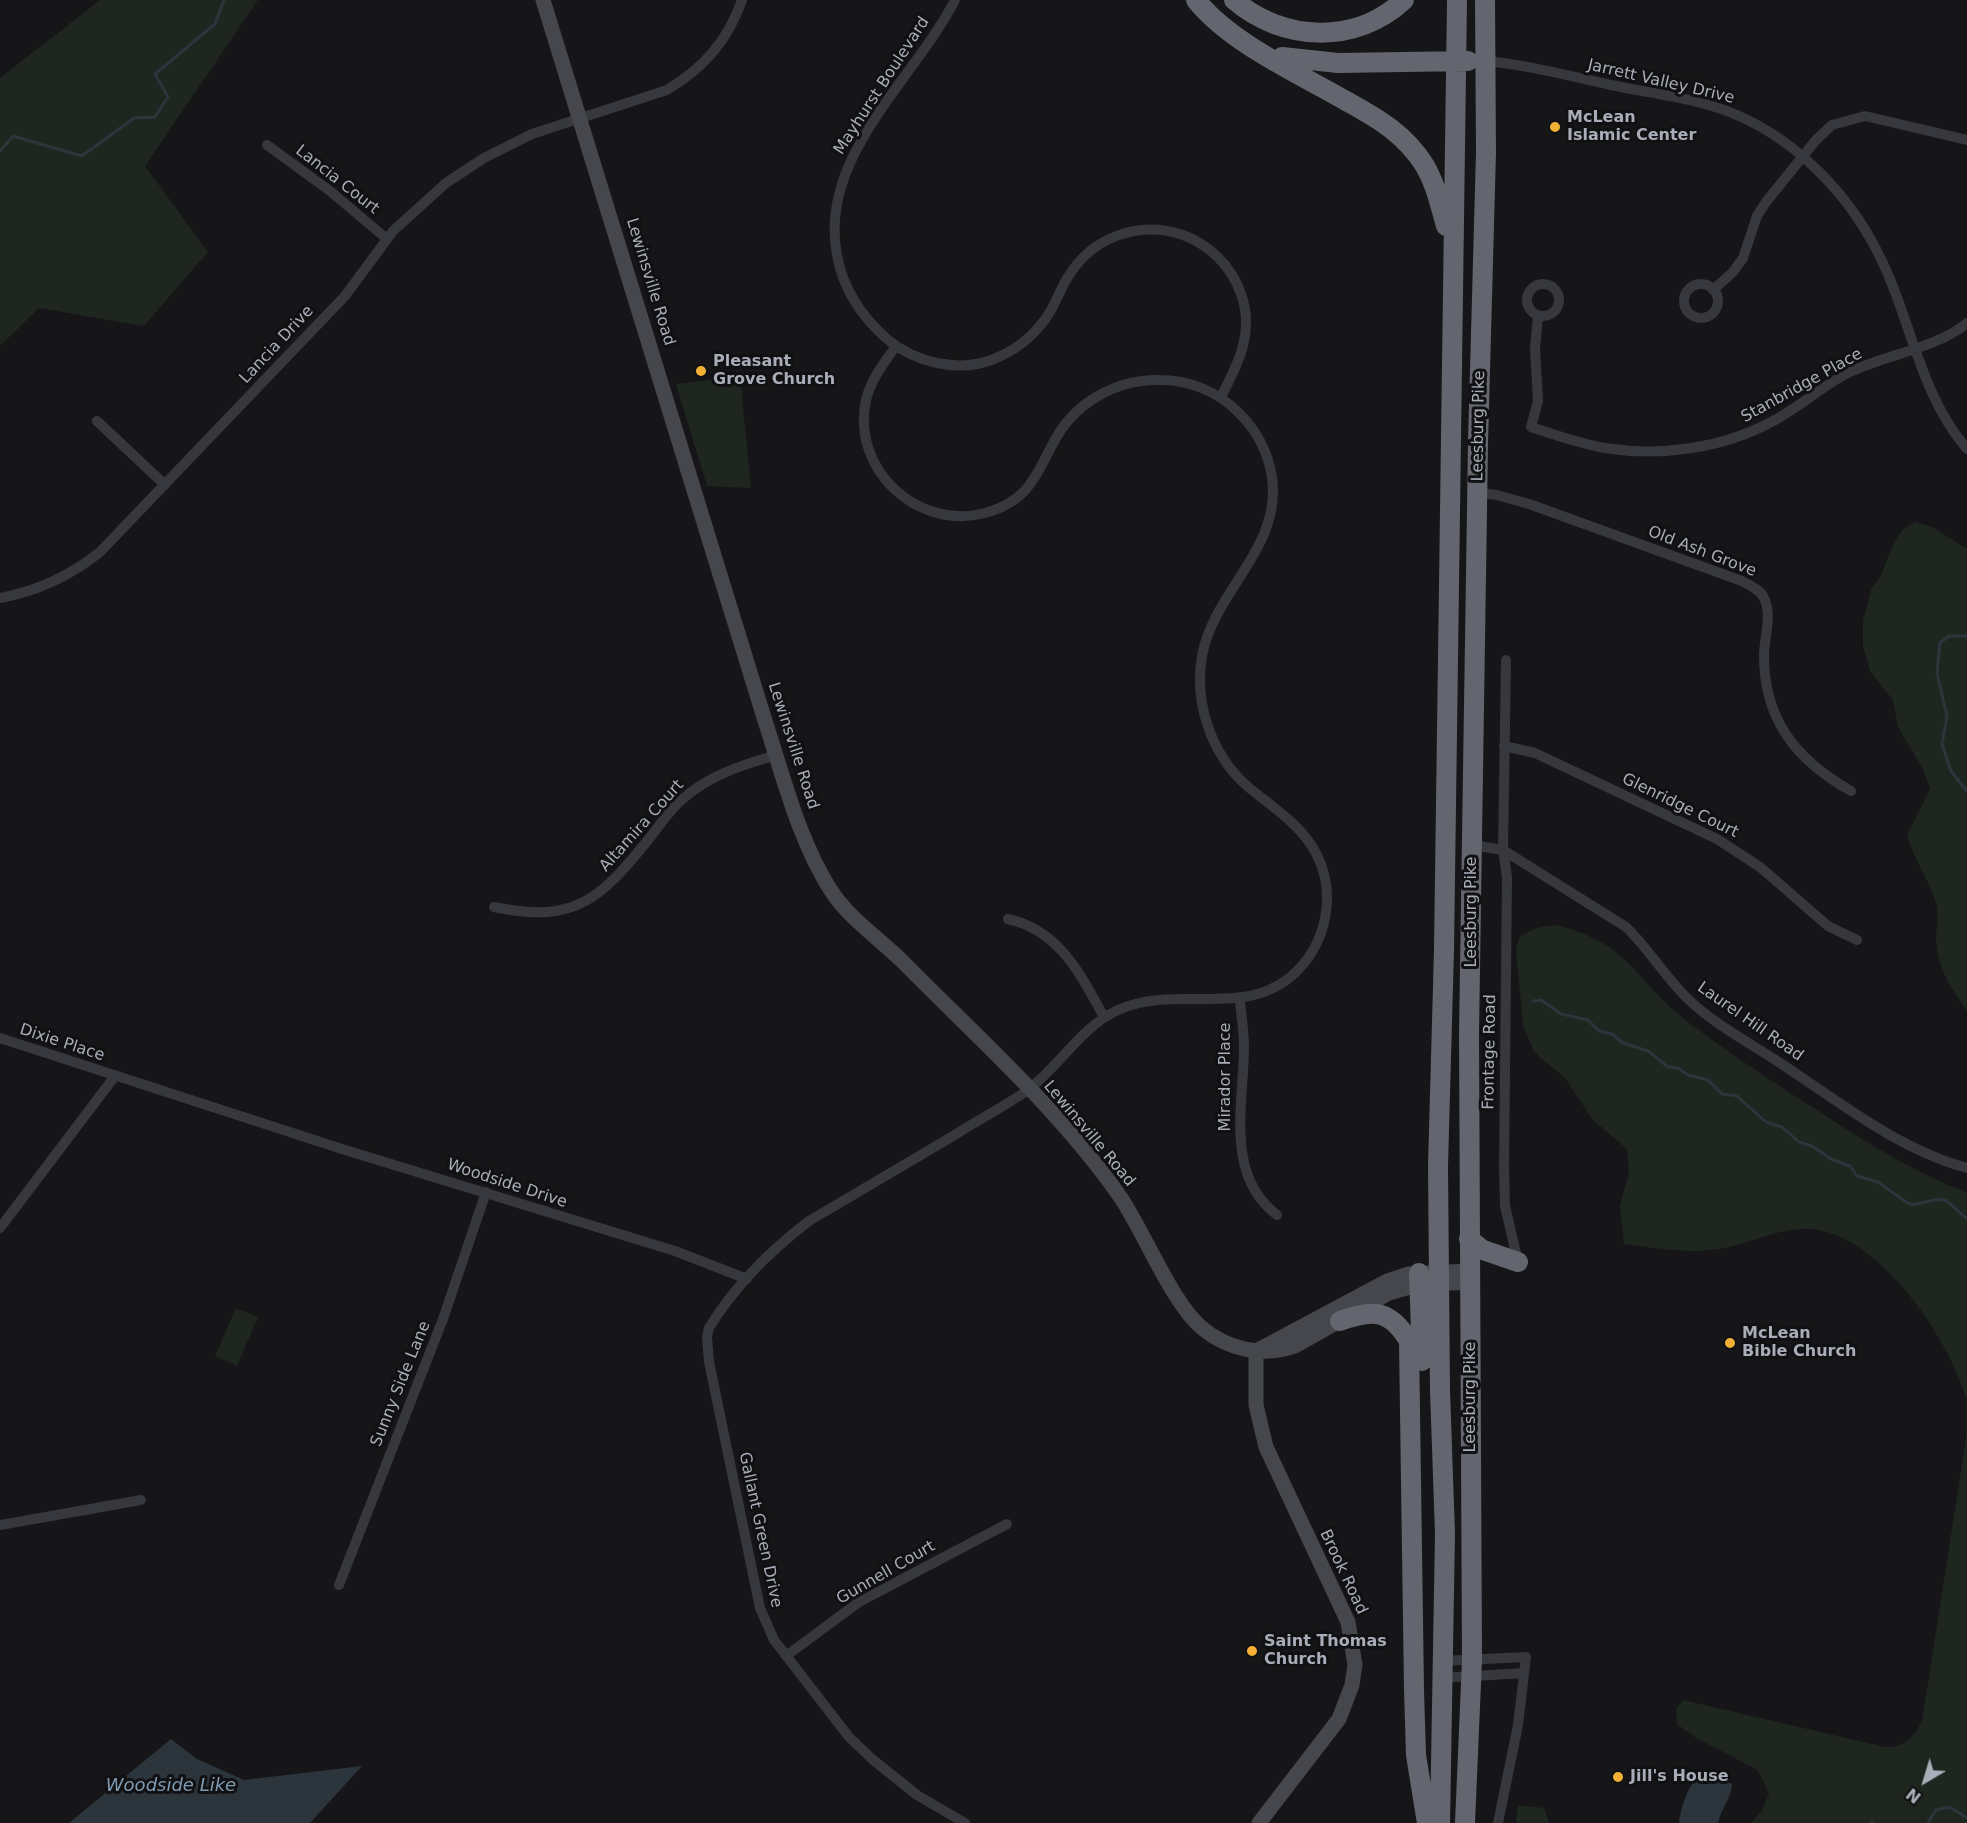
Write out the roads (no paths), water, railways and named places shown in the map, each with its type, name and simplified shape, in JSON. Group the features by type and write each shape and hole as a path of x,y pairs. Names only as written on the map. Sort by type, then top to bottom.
{"highway":[{"path":"1196,0 1215,21 1256,49 1380,120 1409,144 1425,166 1440,201 1447,228 1452,292"},
{"path":"1234,0 1273,25 1300,32 1322,33 1364,25 1383,16 1404,0"},
{"name":"Leesburg Pike","path":"1440,1823 1444,1533 1429,1279 1439,1106 1444,950 1457,0"},
{"name":"Leesburg Pike","path":"1465,1823 1472,1669 1469,1239 1472,845 1486,61 1485,0"},
{"path":"1256,49 1286,58 1321,63 1486,61"},
{"path":"1469,1239 1483,1250 1518,1262"},
{"path":"1340,1321 1360,1314 1386,1316 1400,1326 1409,1341 1416,1755 1426,1823"}],"main road":[{"name":"Lewinsville Road","path":"543,0 776,755 805,838 831,890 859,923 896,956 1072,1138 1120,1197 1193,1319 1221,1341 1256,1351 1278,1352 1295,1346 1389,1293 1429,1279 1469,1276"},
{"name":"Lewinsville Road","path":"1256,1351 1366,1291 1408,1274 1429,1279"},
{"name":"Brook Road","path":"1256,1351 1255,1396 1266,1447 1348,1622 1355,1665 1352,1685 1339,1719 1259,1823"}],"street":[{"path":"580,119 667,90 686,78 716,50 727,34 742,0"},
{"name":"Mayhurst Boulevard","path":"955,0 853,156 836,203 835,245 845,283 863,314 896,346 927,360 957,365 990,360 1006,354 1033,334 1045,321 1066,279 1086,254 1112,237 1127,232 1158,230 1189,237 1217,256 1231,274 1242,295 1245,312 1245,342 1240,358 1221,397"},
{"name":"Jarrett Valley Drive","path":"1486,61 1512,64 1663,96 1739,116 1773,135 1802,157 1828,179 1877,251 1914,349 1949,428 1967,449"},
{"path":"1713,290 1733,272 1743,258 1757,216 1802,157 1832,125 1864,116 1967,140"},
{"name":"Lancia Drive","path":"0,598 46,586 84,565 107,545 345,296 387,239 408,215 446,183 484,158 532,135 580,119"},
{"name":"Lancia Court","path":"267,145 330,191 387,239"},
{"name":"Stanbridge Place","path":"1538,316 1535,349 1538,401 1531,427 1606,448 1667,450 1708,445 1744,435 1799,406 1849,373 1914,349"},
{"path":"1914,349 1967,323"},
{"path":"747,1279 772,1251 809,1221 1028,1090 1104,1017 1123,1008 1157,1000 1240,1000 1277,986 1307,959 1322,931 1327,896 1322,866 1309,841 1290,820 1243,782 1228,765 1218,749 1204,715 1200,679 1206,641 1221,605 1264,540 1272,506 1271,470 1258,437 1237,410 1221,397 1203,388 1170,380 1136,381 1110,390 1074,414 1054,442 1035,479 1025,491 997,509 969,516 934,513 905,499 882,477 868,449 864,416 866,399 878,371 896,346"},
{"path":"97,421 165,485"},
{"name":"Old Ash Grove","path":"1478,494 1497,495 1529,504 1742,581 1759,591 1767,607 1765,669 1770,698 1778,720 1806,760 1851,791"},
{"name":"Frontage Road","path":"1506,660 1503,850 1507,877 1505,1206 1518,1262"},
{"name":"Glenridge Court","path":"1504,746 1535,753 1717,839 1760,867 1828,926 1857,940"},
{"name":"Altamira Court","path":"494,907 548,913 578,905 593,897 618,876 670,813 699,785 734,768 776,755"},
{"name":"Laurel Hill Road","path":"1472,845 1503,850 1626,927 1642,943 1676,986 1708,1016 1888,1133 1932,1155 1967,1168"},
{"path":"1008,919 1033,928 1057,945 1078,972 1104,1017"},
{"name":"Mirador Place","path":"1240,1000 1244,1045 1239,1106 1242,1149 1251,1186 1265,1206 1277,1215"},
{"name":"Dixie Place","path":"0,1038 115,1076"},
{"path":"0,1228 115,1076"},
{"name":"Woodside Drive","path":"115,1076 675,1251 747,1279"},
{"name":"Sunny Side Lane","path":"339,1585 443,1319 486,1192"},
{"name":"Gallant Green Drive","path":"747,1279 709,1328 707,1350 760,1608 774,1640 849,1737 916,1795 965,1823"},
{"path":"0,1524 141,1500"},
{"name":"Gunnell Court","path":"786,1656 859,1602 1007,1524"},
{"path":"1441,1669 1472,1669 1526,1657 1518,1725 1498,1823"},
{"path":"1441,1669 1524,1673"}],"water":[{"name":"Woodside Like","path":"171,1739 197,1759 244,1780 362,1766 310,1823 69,1823"},
{"path":"1705,1772 1732,1784 1730,1795 1718,1823 1679,1823 1690,1787"}],"waterway":[{"path":"0,151 13,136 82,156 134,118 155,117 168,97 155,74 215,24 224,0"},
{"path":"1967,636 1949,636 1940,643 1937,673 1947,716 1942,744 1951,771 1967,791"},
{"path":"1533,1001 1541,1000 1561,1014 1588,1020 1599,1031 1612,1034 1623,1043 1648,1051 1668,1067 1678,1068 1688,1075 1708,1080 1722,1094 1737,1096 1766,1122 1782,1127 1799,1142 1812,1146 1831,1159 1850,1166 1857,1176 1878,1182 1912,1205 1939,1199 1947,1201 1967,1219"},
{"path":"1928,1823 1936,1810 1950,1807 1967,1818"}],"place":[{"name":"McLean Islamic Center","path":"1555,127"},
{"name":"Pleasant Grove Church","path":"701,371"},
{"name":"McLean Bible Church","path":"1730,1343"},
{"name":"Saint Thomas Church","path":"1252,1651"},
{"name":"Jill's House","path":"1618,1777"}]}
